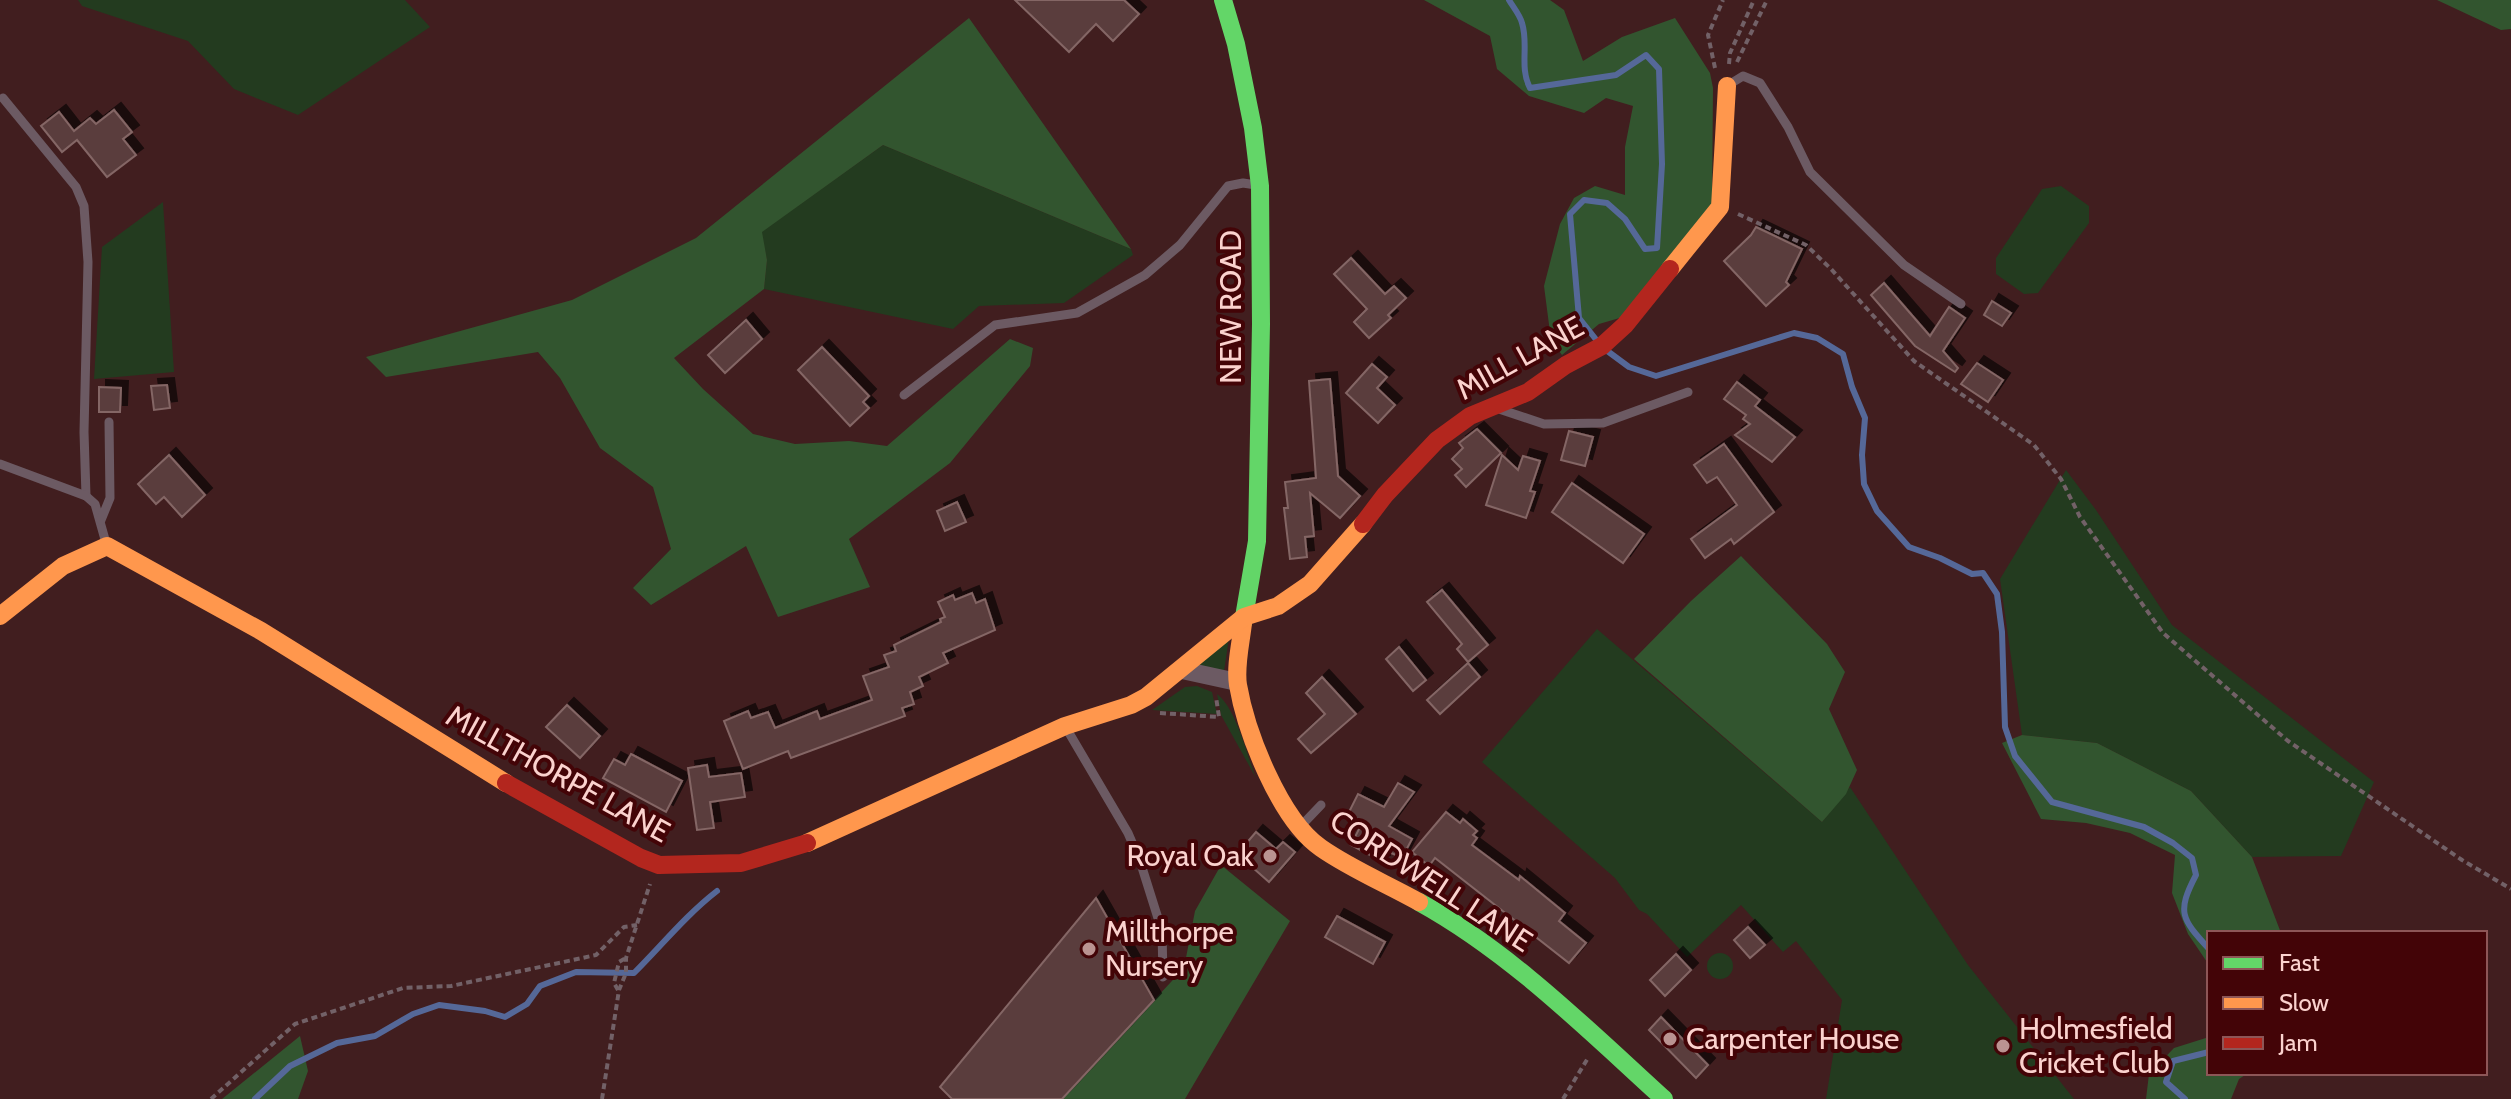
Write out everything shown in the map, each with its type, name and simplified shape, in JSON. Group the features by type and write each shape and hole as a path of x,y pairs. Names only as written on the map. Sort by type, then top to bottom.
{"street":[{"name":"NEW ROAD","path":"1223,0 1236,44 1253,128 1260,186 1257,541 1244,617"},
{"path":"1720,207 1727,86"},
{"name":"MILL LANE","path":"1244,617 1278,606 1310,584 1349,543 1385,495 1437,440 1470,416 1528,392 1566,365 1602,346 1625,325 1720,207"},
{"path":"0,616 68,562 90,550 107,546"},
{"name":"MILLTHORPE LANE","path":"107,546 261,631 497,778 659,865 741,863 811,842 1065,726 1131,705 1182,670 1244,617"},
{"name":"CORDWELL LANE","path":"1244,617 1237,682 1255,746 1278,795 1300,827 1319,847 1434,910 1495,953 1599,1039 1664,1099"},
{"path":"1182,670 1237,682"}],"lane":[{"path":"1727,86 1743,76 1760,83 1788,127 1810,172 1904,265 1961,304"},
{"path":"3,98 76,187 84,206 88,262 84,432 86,496"},
{"path":"904,395 995,325 1077,313 1145,275 1180,245 1228,186 1243,183 1260,186"},
{"path":"1491,407 1544,424 1603,423 1688,392"},
{"path":"101,520 110,498 109,422"},
{"path":"0,464 86,496 95,504 107,546"},
{"path":"1065,726 1128,833 1140,861 1162,931 1163,977"},
{"path":"1300,827 1321,805"}],"path":[{"path":"1723,0 1708,35 1713,66 1727,86"},
{"path":"1727,86 1730,53 1754,0"},
{"path":"1727,86 1767,0"},
{"path":"1720,207 1806,245 1914,361 2034,445 2061,479 2089,530 2163,633 2174,643 2288,741 2462,860 2511,889"},
{"path":"1131,705 1150,713 1219,717 1213,677"},
{"path":"602,1099 619,990 626,973 626,958 659,865"},
{"path":"211,1099 295,1024 403,988 451,986 596,955 624,927 637,925"},
{"path":"619,990 614,983 619,962 626,958"},
{"path":"1563,1099 1599,1039"}],"green space":[{"path":"78,0 405,0 430,27 298,115 234,89 188,41 82,6"},
{"path":"1424,0 1550,0 1564,10 1583,61 1622,37 1675,18 1710,73 1713,88 1712,205 1623,317 1599,324 1562,355 1551,340 1544,286 1560,224 1574,198 1595,186 1625,195 1625,147 1633,106 1606,98 1584,113 1529,96 1497,69 1490,36"},
{"path":"2437,0 2511,0 2511,29 2501,30"},
{"path":"969,18 1131,249 883,145 762,232 767,260 764,289 674,358 753,434 795,444 849,441 887,446 1010,339 1033,348 1030,366 950,463 849,539 870,587 778,617 746,546 651,605 633,588 671,549 653,487 600,448 560,378 538,352 386,377 366,357 572,300 696,238"},
{"path":"883,145 1131,249 1133,255 1064,303 979,306 953,329 764,289 767,260 761,232"},
{"path":"2061,186 2089,206 2089,223 2038,293 2024,294 1996,274 1996,258 2042,189"},
{"path":"163,202 174,372 94,379 102,247"},
{"path":"2066,470 2172,625 2374,782 2341,856 2252,857 2191,791 2097,743 2022,735 2000,579"},
{"path":"1741,556 1827,644 1845,672 1829,709 1857,770 1846,794 1822,822 1634,659"},
{"path":"1597,629 1822,822 1850,787 1968,965 2074,1099 1826,1099 1842,1000 1796,941 1783,952 1741,905 1687,957 1647,914 1639,910 1615,878 1482,762"},
{"path":"1229,638 1224,671 1196,667"},
{"path":"1197,686 1212,692 1217,714 1152,710 1185,687"},
{"path":"1217,694 1230,710 1256,778 1221,715"},
{"path":"2022,735 2097,743 2191,791 2252,857 2280,931 2207,931 2207,962 2188,934 2172,893 2175,855 2130,833 2086,823 2041,819 2002,743"},
{"path":"1221,865 1290,921 1185,1099 1062,1099 1184,968 1195,911"},
{"path":"1720,953 1729,957 1733,966 1729,975 1720,979 1711,975 1707,966 1711,957"},
{"path":"300,1036 308,1071 298,1099 222,1099"},
{"path":"2207,1038 2207,1075 2245,1075 2239,1079 2231,1099 2146,1099 2149,1074 2174,1048"}],"building":[{"path":"1015,0 1124,0 1139,14 1113,41 1096,24 1069,52"},
{"path":"114,110 132,132 123,139 136,155 107,177 77,140 62,152 41,126 59,112 74,131 90,118 96,124"},
{"path":"1756,227 1802,249 1786,282 1789,285 1766,306 1724,261"},
{"path":"1351,258 1385,294 1394,286 1406,298 1388,315 1391,318 1369,338 1354,322 1367,309 1334,274"},
{"path":"1884,283 1930,336 1949,307 1965,318 1943,351 1958,368 1955,372 1915,346 1871,295"},
{"path":"1992,301 2011,313 2002,326 1984,315"},
{"path":"746,320 762,339 725,373 708,355"},
{"path":"822,347 869,396 863,402 869,408 850,426 798,370"},
{"path":"1977,363 2003,380 1988,402 1961,384"},
{"path":"1372,364 1387,377 1377,388 1395,405 1378,423 1346,393"},
{"path":"1330,379 1338,476 1360,496 1340,518 1310,493 1314,536 1305,537 1307,557 1290,559 1284,508 1288,508 1285,482 1316,478 1309,381"},
{"path":"1737,382 1760,400 1755,406 1795,437 1772,462 1735,435 1750,424 1743,419 1746,415 1724,399"},
{"path":"167,385 170,408 154,410 151,386"},
{"path":"99,387 121,388 120,412 99,412"},
{"path":"1477,429 1501,453 1466,487 1455,475 1462,469 1452,459 1463,448 1459,443"},
{"path":"1569,431 1593,437 1585,466 1561,460"},
{"path":"1724,444 1774,512 1734,544 1731,539 1705,558 1691,539 1737,505 1717,477 1707,483 1694,465"},
{"path":"169,455 205,495 182,517 164,497 156,504 138,484"},
{"path":"1502,455 1518,470 1523,456 1540,461 1530,491 1535,492 1526,518 1486,505"},
{"path":"1572,483 1644,534 1623,563 1552,512"},
{"path":"957,502 966,522 945,531 937,511"},
{"path":"1442,590 1488,645 1468,662 1457,649 1462,644 1427,602"},
{"path":"972,593 976,603 985,599 995,630 943,653 948,663 919,677 923,686 910,692 914,704 902,708 905,716 791,758 788,751 743,769 724,721 748,711 751,718 768,712 775,728 817,711 820,719 872,700 863,676 889,667 884,655 896,651 894,645 941,622 940,619 945,617 938,602 953,595 955,600"},
{"path":"1399,647 1426,680 1413,691 1386,659"},
{"path":"1468,663 1480,677 1440,714 1427,700"},
{"path":"1322,677 1356,714 1311,753 1298,739 1325,714 1306,693"},
{"path":"567,705 600,736 580,758 546,727"},
{"path":"631,754 682,781 666,812 603,778 614,759 625,765"},
{"path":"707,765 709,777 741,773 745,797 710,802 714,828 697,830 688,768"},
{"path":"1398,783 1414,792 1389,826 1412,839 1402,858 1389,852 1383,862 1351,845 1362,823 1347,816 1358,794 1384,807"},
{"path":"1446,812 1460,823 1463,819 1477,831 1473,835 1477,838 1472,845 1519,880 1520,876 1565,913 1559,921 1586,943 1569,963 1435,858 1429,866 1412,852"},
{"name":"Royal Oak","path":"1256,832 1276,849 1283,842 1295,852 1269,882 1244,860 1251,852 1244,846"},
{"name":"Millthorpe Nursery","path":"1096,898 1154,1000 1062,1099 952,1099 940,1087"},
{"path":"1337,916 1385,942 1373,964 1325,937"},
{"path":"1748,927 1765,945 1750,958 1734,940"},
{"path":"1676,954 1691,970 1665,996 1650,980"},
{"name":"Carpenter House","path":"1661,1017 1708,1065 1696,1078 1649,1030"}],"waterway":[{"path":"1509,0 1522,23 1525,72 1530,88 1616,75 1646,55 1659,69 1662,164 1657,248 1645,249 1625,219 1607,203 1584,200 1570,214 1579,318 1598,342"},
{"path":"1606,350 1629,367 1656,376 1794,333 1817,338 1843,354 1865,418 1862,455 1864,484 1877,511 1909,547 1972,574 1983,573 1997,594 2002,632 2005,727 2015,756 2052,802 2144,827 2192,858 2196,875 2186,898 2185,915 2207,947"},
{"path":"255,1099 290,1066 337,1043 375,1036 413,1014 439,1005 505,1017 527,1004 540,986 576,972 634,973 684,920 717,891"},
{"path":"2185,1099 2166,1082 2173,1061 2207,1052"}],"traffic: fast":[{"path":"1223,0 1236,44 1253,128 1260,186 1257,541 1243,623"},
{"path":"1419,902 1485,944 1516,968 1664,1099"}],"traffic: slow":[{"path":"1670,269 1720,207 1727,86"},
{"path":"807,843 1065,726 1131,705 1146,697 1244,617 1278,606 1310,584 1363,524"},
{"path":"0,616 63,566 107,546 261,631 506,783"},
{"path":"1243,623 1238,685 1257,750 1279,797 1306,835 1321,848 1419,902"}],"traffic: jam":[{"path":"1363,524 1385,495 1437,440 1470,416 1528,392 1566,365 1602,346 1625,325 1670,269"},
{"path":"506,783 659,865 741,863 807,843"}],"place":[{"name":"Royal Oak","path":"1270,856"},
{"name":"Millthorpe Nursery","path":"1089,949"},
{"name":"Carpenter House","path":"1670,1039"},
{"name":"Holmesfield Cricket Club","path":"2003,1046"}]}
